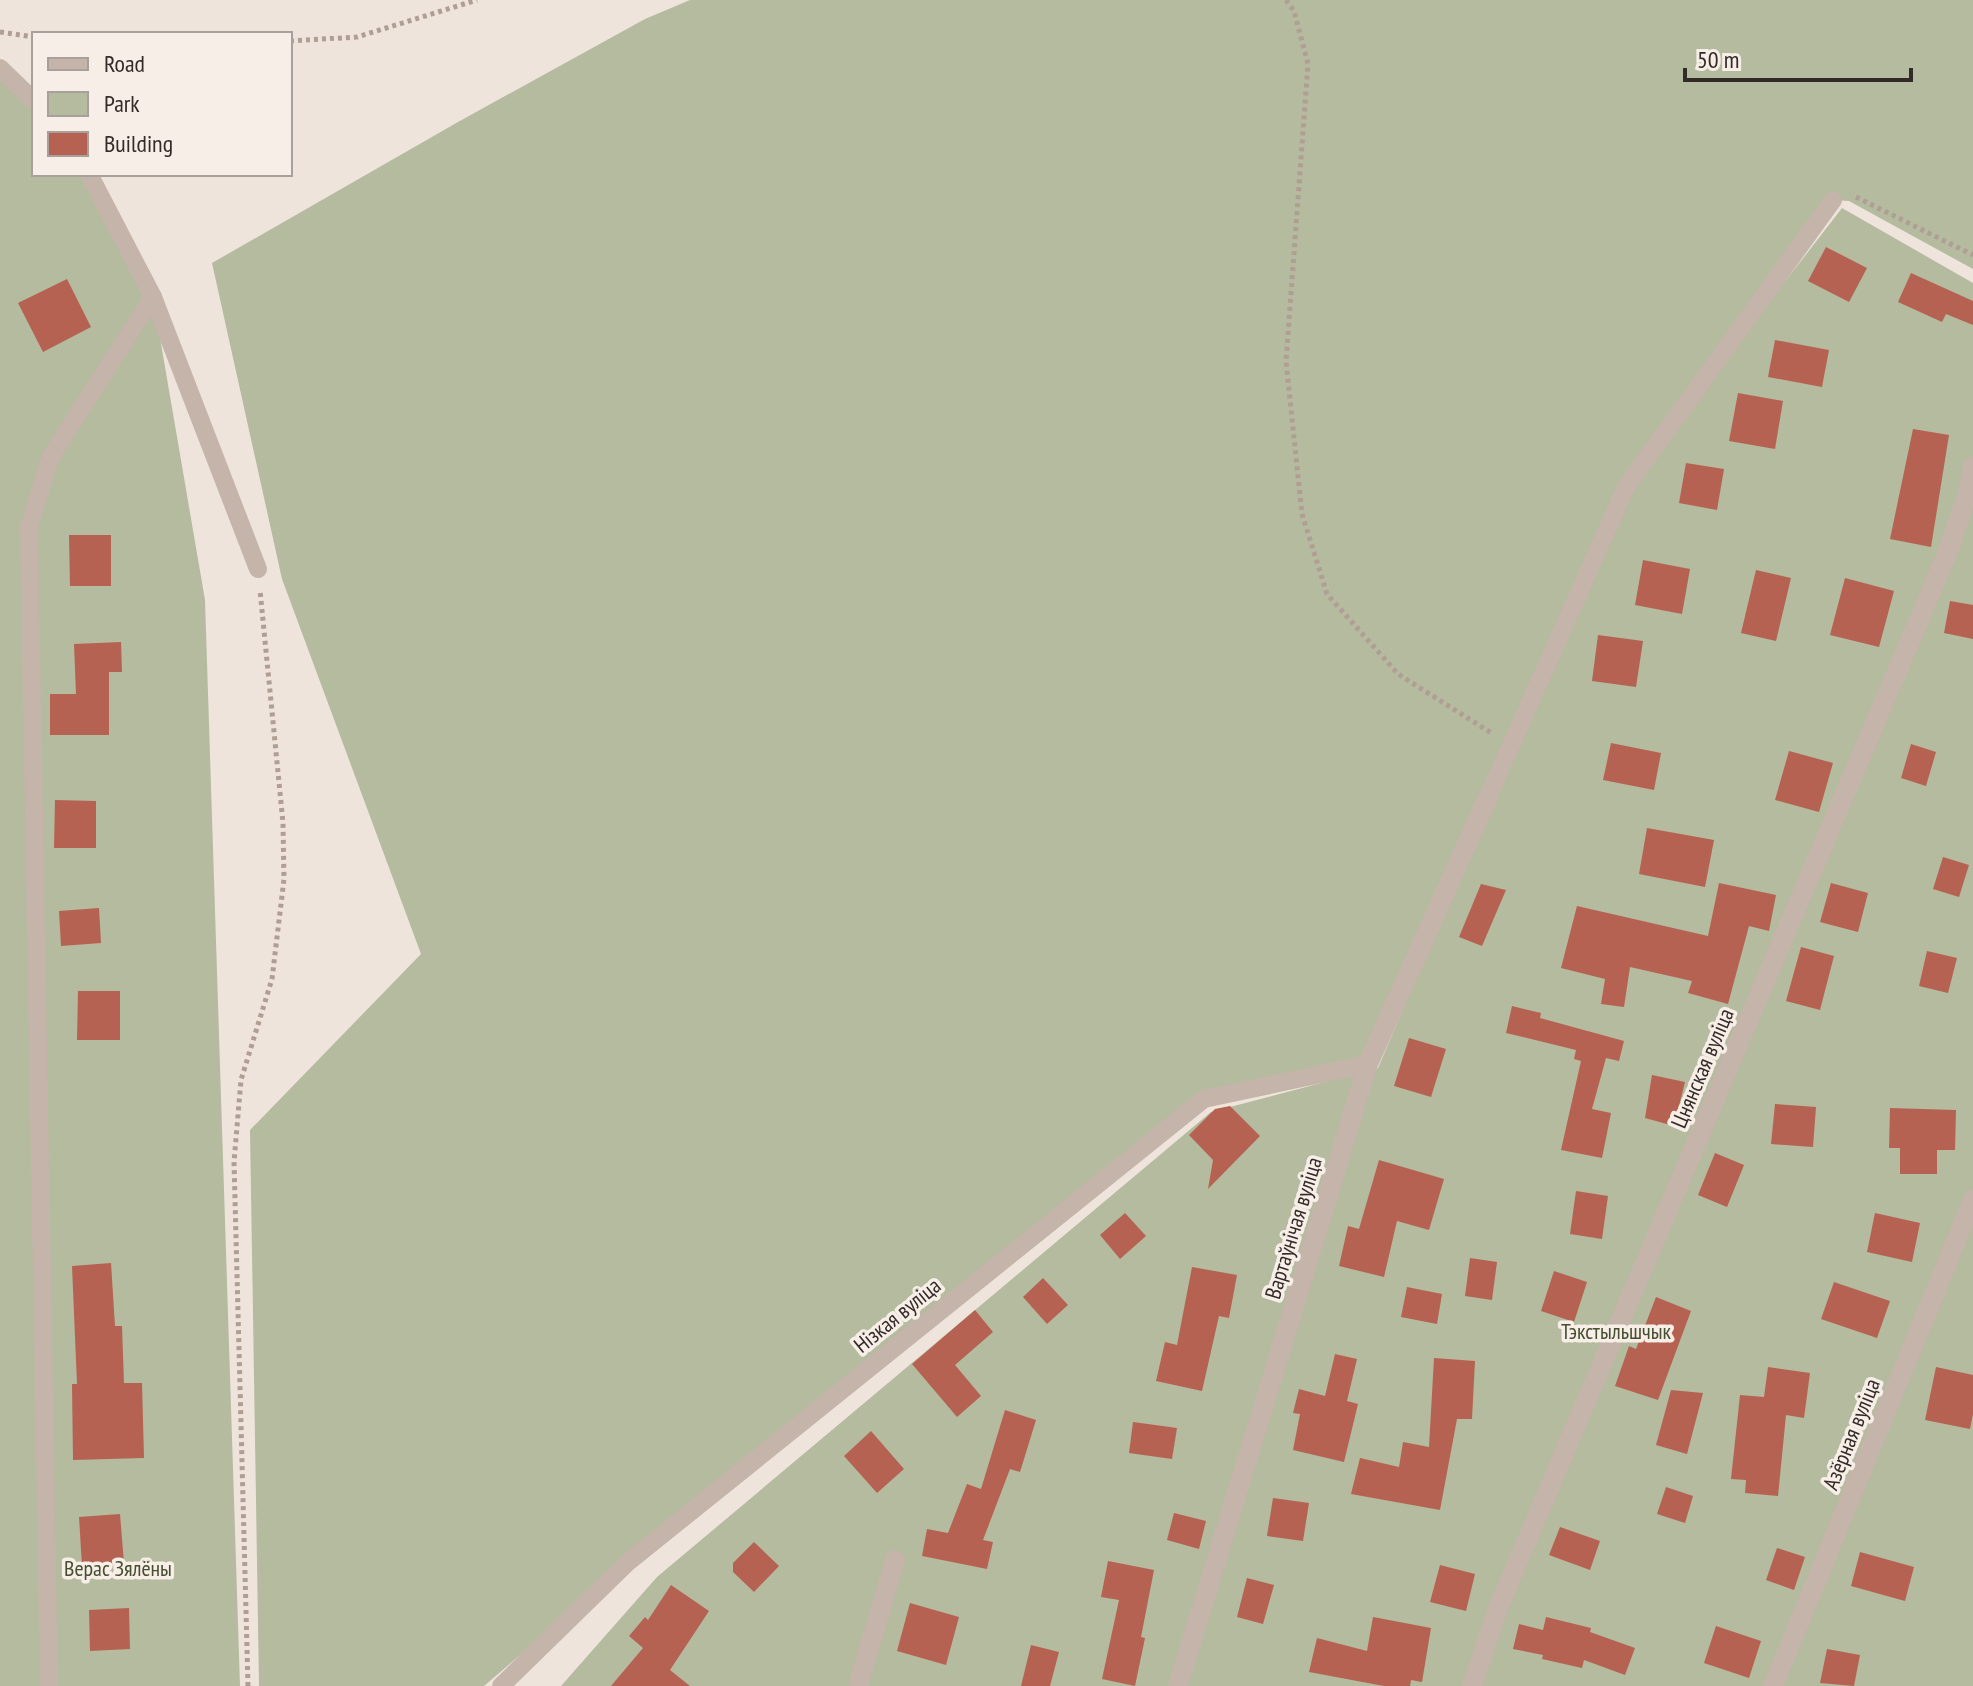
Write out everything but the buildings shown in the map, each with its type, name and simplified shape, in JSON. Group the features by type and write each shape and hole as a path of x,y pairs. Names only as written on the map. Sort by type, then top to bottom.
{"street":[{"name":"Цнянская вуліца","path":"1472,1686 1499,1606 1947,554 1968,493 1973,467"},
{"name":"Вартаўнічая вуліца","path":"1178,1686 1368,1064 1488,797"},
{"name":"Азёрная вуліца","path":"1773,1686 1973,1200"},
{"path":"858,1686 895,1560"}],"lane":[{"path":"0,68 32,99"},
{"path":"90,176 153,297 258,569"},
{"path":"1488,797 1626,487 1833,200"},
{"path":"49,1686 29,527 51,456 153,297"},
{"name":"Нізкая вуліца","path":"501,1686 627,1563 1204,1099 1368,1064"}],"path":[{"path":"292,41 357,37 477,0"},
{"path":"1286,0 1294,11 1308,64 1286,361 1302,514 1327,594 1398,674 1511,745"},
{"path":"0,32 32,37"},
{"path":"1833,200 1855,197 1973,255"},
{"path":"248,1686 234,1162 241,1080 272,979 284,879 283,823 258,569"}],"green space":[{"name":"Тэкстыльшчык","path":"690,0 1973,0 1973,269 1849,201 1833,200 1649,457 1842,208 1973,283 1973,1686 561,1686 657,1577 1211,1112 1378,1068 1585,583 1368,1064 1204,1099 627,1563 484,1686 259,1686 250,1130 421,954 282,579 212,263 645,19"},
{"name":"Верас Зялёны","path":"0,68 32,99 32,176 90,176 153,297 205,600 240,1686 0,1686"}]}
